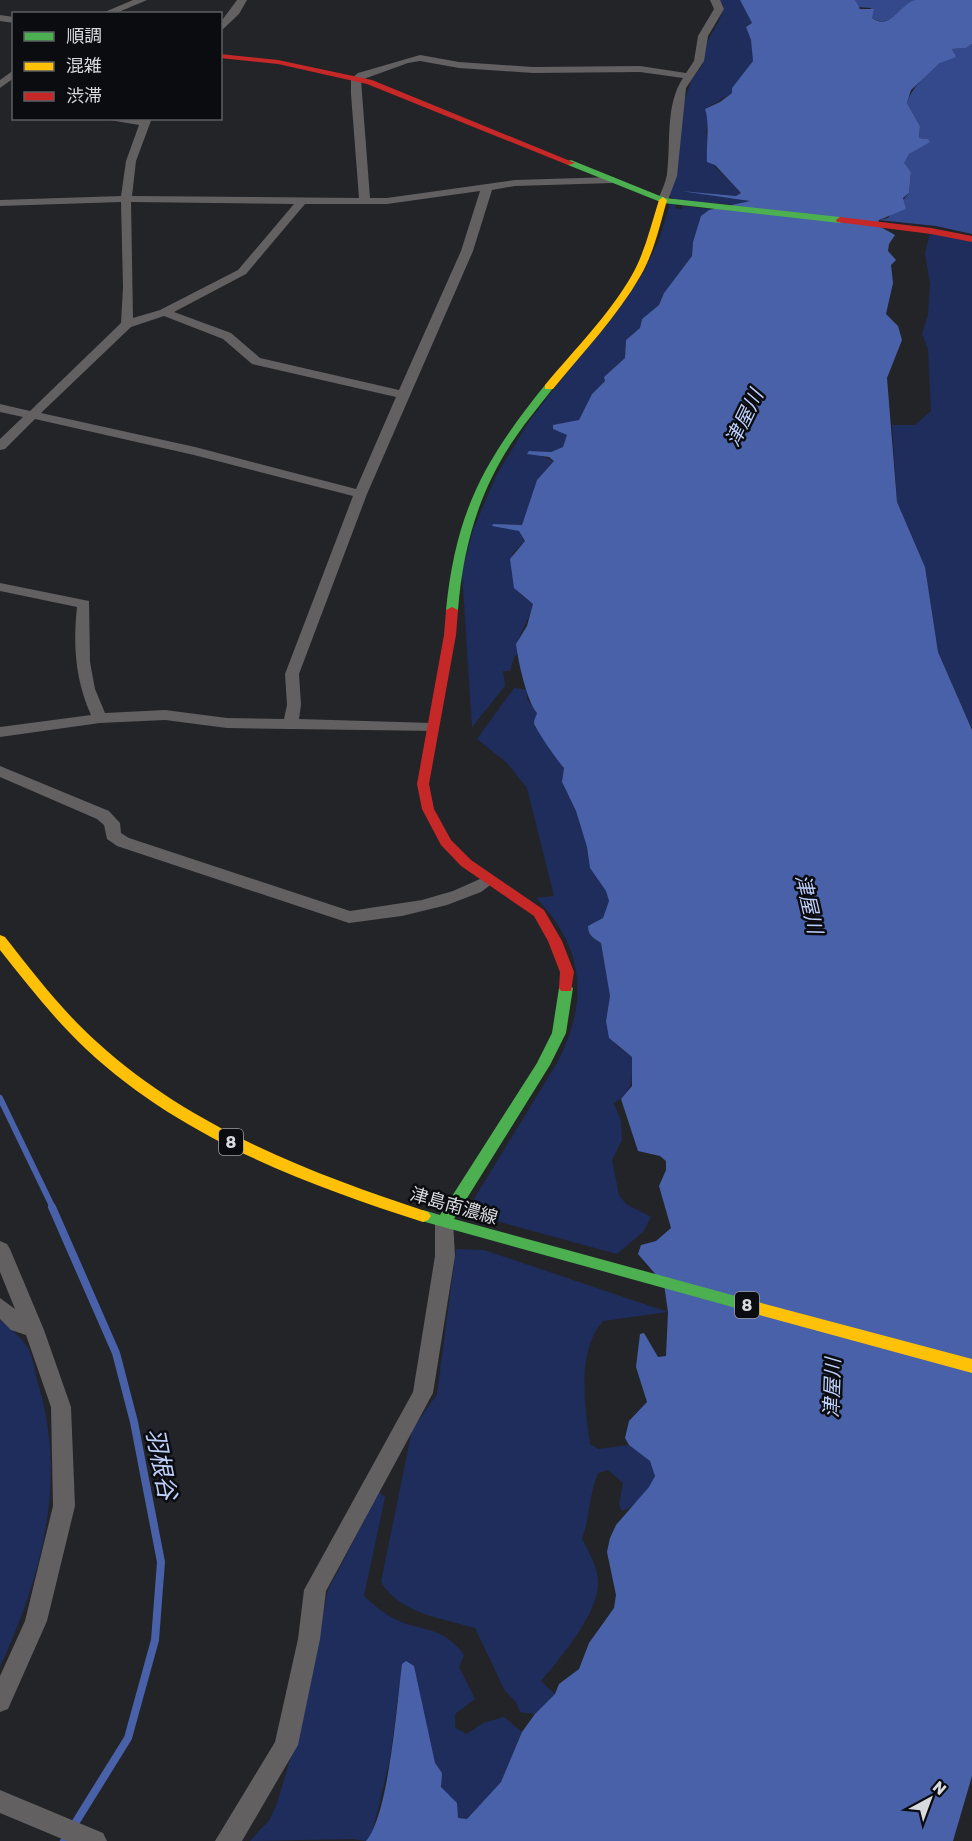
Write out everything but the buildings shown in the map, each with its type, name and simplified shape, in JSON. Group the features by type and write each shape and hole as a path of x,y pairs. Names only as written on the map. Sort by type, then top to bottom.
{"street":[{"path":"109,12 142,0"},
{"path":"222,27 236,12 242,0"},
{"path":"227,1841 241,1824 286,1745 309,1639 315,1590 423,1393 445,1256 444,1222 543,1065 559,1033 566,1002 567,972 555,941 539,913 518,896 489,880 466,863 446,842 428,809 423,784 450,635 454,569 464,528 486,474 523,418 611,312 637,273 669,202 677,107 681,88 699,61 704,36 718,16 719,9 715,0"},
{"path":"222,56 278,62 356,79 669,202 913,228 972,240"},
{"path":"356,79 406,60 420,58 459,65 533,70 640,69 689,76"},
{"path":"0,85 12,75"},
{"path":"356,79 365,201"},
{"path":"127,324 128,176 146,121"},
{"path":"0,203 128,199 387,201 558,180 612,180"},
{"path":"291,723 294,705 292,674 360,494 467,252 487,187"},
{"path":"0,446 127,324 164,312 213,289 242,272 263,250 302,200"},
{"path":"164,312 227,336 256,361 403,395"},
{"path":"0,408 195,451 360,494"},
{"path":"0,587 84,603 81,643 86,689 100,718"},
{"path":"0,732 100,718 165,715 226,723 432,728"},
{"path":"0,771 103,815 112,823 113,835 123,842 349,917 376,916 466,893 489,880"},
{"name":"津島南濃線","path":"0,940 52,1007 106,1059 153,1096 227,1140 287,1170 365,1199 444,1222 972,1366"},
{"path":"0,1249 34,1330 61,1407 64,1506 36,1622 0,1701"},
{"path":"0,1306 18,1324 34,1330"},
{"path":"0,1801 95,1841"}],"shaded area":[{"path":"718,0 740,0 752,23 746,27 751,40 753,61 732,88 732,93 705,109 709,118 706,132 715,167 741,193 736,196 681,191 750,200 739,205 676,200 668,195 682,107 692,79 703,64 704,48 722,13 723,5"},
{"path":"855,0 916,0 890,20 878,21 872,18 871,8 857,7"},
{"path":"972,44 972,234 936,226 879,220 888,218 909,193 911,172 903,163 909,154 928,139 919,138 920,126 907,103 909,97 925,76 954,53 952,49 966,48"},
{"path":"670,204 682,209 683,206 718,210 693,242 692,256 664,293 659,305 642,319 640,328 626,340 625,358 604,377 605,381 592,394 579,420 568,424 556,424 568,436 563,447 551,452 529,451 554,461 537,480 522,525 493,524 519,531 525,541 512,554 518,592 533,604 520,636 517,655 514,657 510,671 503,671 505,686 472,727 462,572 473,530 497,474 530,420 642,275 659,240"},
{"path":"930,233 972,241 972,730 938,652 925,567 897,502 892,425 915,425 931,411 928,349 922,334 928,315 930,284 925,253"},
{"path":"514,688 527,690 527,699 537,713 535,727 564,768 562,782 576,811 587,847 590,868 606,891 609,901 603,918 588,926 590,935 601,943 610,996 606,1021 614,1043 632,1057 630,1084 621,1099 614,1103 621,1121 622,1140 612,1160 619,1195 626,1204 651,1217 643,1232 617,1254 482,1217 472,1202 557,1063 574,1019 577,997 577,976 573,956 552,917 536,898 554,896 527,788 507,763 477,739"},
{"path":"456,1249 484,1250 668,1312 603,1321 594,1334 589,1348 584,1380 590,1444 598,1449 629,1445 650,1461 655,1474 650,1488 640,1500 622,1511 619,1505 623,1483 608,1470 598,1473 582,1539 596,1571 597,1594 577,1634 541,1681 555,1694 535,1714 520,1712 516,1702 505,1691 475,1628 411,1608 389,1593 381,1582 412,1430 437,1394"},
{"path":"0,1320 21,1338 34,1364 47,1420 50,1493 46,1528 38,1564 15,1633 0,1667"},
{"path":"379,1492 385,1497 364,1596 394,1619 449,1639 464,1655 459,1667 475,1699 455,1714 455,1728 467,1734 483,1723 504,1717 522,1732 501,1782 467,1819 458,1818 453,1799 442,1788 402,1664 390,1759 372,1834 366,1841 353,1839 250,1841 270,1819 277,1803 295,1743 328,1590"}],"water":[{"name":"津屋川","path":"740,0 855,0 860,9 874,9 872,18 884,21 915,0 972,0 972,44 966,48 952,49 956,57 940,63 911,90 907,103 920,126 919,138 928,139 930,142 909,154 904,163 911,172 909,193 903,198 906,209 879,220 877,225 895,235 889,244 888,251 896,260 891,265 893,283 886,314 898,326 902,340 887,378 897,502 925,567 938,652 972,730 972,1776 953,1841 366,1841 381,1808 386,1784 402,1664 406,1661 414,1666 435,1763 442,1773 441,1787 457,1803 458,1818 467,1819 501,1782 522,1732 535,1714 555,1694 559,1684 579,1669 589,1643 614,1608 616,1595 607,1552 610,1538 616,1525 649,1487 655,1476 650,1461 629,1445 625,1438 629,1421 647,1402 636,1367 640,1334 644,1333 658,1357 666,1356 668,1312 664,1284 638,1254 641,1245 656,1241 671,1228 659,1186 666,1170 666,1161 660,1156 638,1151 621,1099 632,1086 632,1057 609,1038 606,1021 610,996 601,943 590,934 588,929 588,926 603,918 609,901 606,891 590,868 587,847 576,811 562,782 564,768 535,726 537,713 526,691 521,670 516,644 527,626 533,604 514,588 510,559 525,541 519,531 492,526 493,524 522,525 537,480 554,461 549,457 527,454 529,451 551,452 563,447 567,435 553,429 553,425 579,420 592,394 605,381 604,377 625,358 626,340 640,328 642,319 659,305 664,293 692,256 693,242 701,216 709,210 750,201 681,191 736,196 741,193 715,165 707,162 708,127 705,109 732,93 732,88 753,61 751,40 746,27 752,23"}],"waterway":[{"name":"羽根谷","path":"0,1098 53,1208"},
{"name":"羽根谷","path":"52,1207 116,1353 134,1422 161,1562 155,1640 128,1738 64,1841"}],"traffic: fast":[{"path":"571,163 663,200 840,220"},
{"path":"452,610 461,545 480,490 509,439 549,387"},
{"path":"444,1222 543,1065 559,1033 566,988"},
{"path":"423,1216 754,1307"}],"traffic: slow":[{"path":"549,387 607,318 628,289 649,247 663,200"},
{"path":"0,940 80,1035 129,1077 167,1104 248,1150 291,1169 423,1216"},
{"path":"754,1307 972,1366"}],"traffic: jam":[{"path":"222,56 278,62 369,82 571,163"},
{"path":"840,220 931,231 972,239"},
{"path":"452,610 450,635 423,784 428,809 446,842 466,863 539,913 555,941 567,972 566,988"}]}
